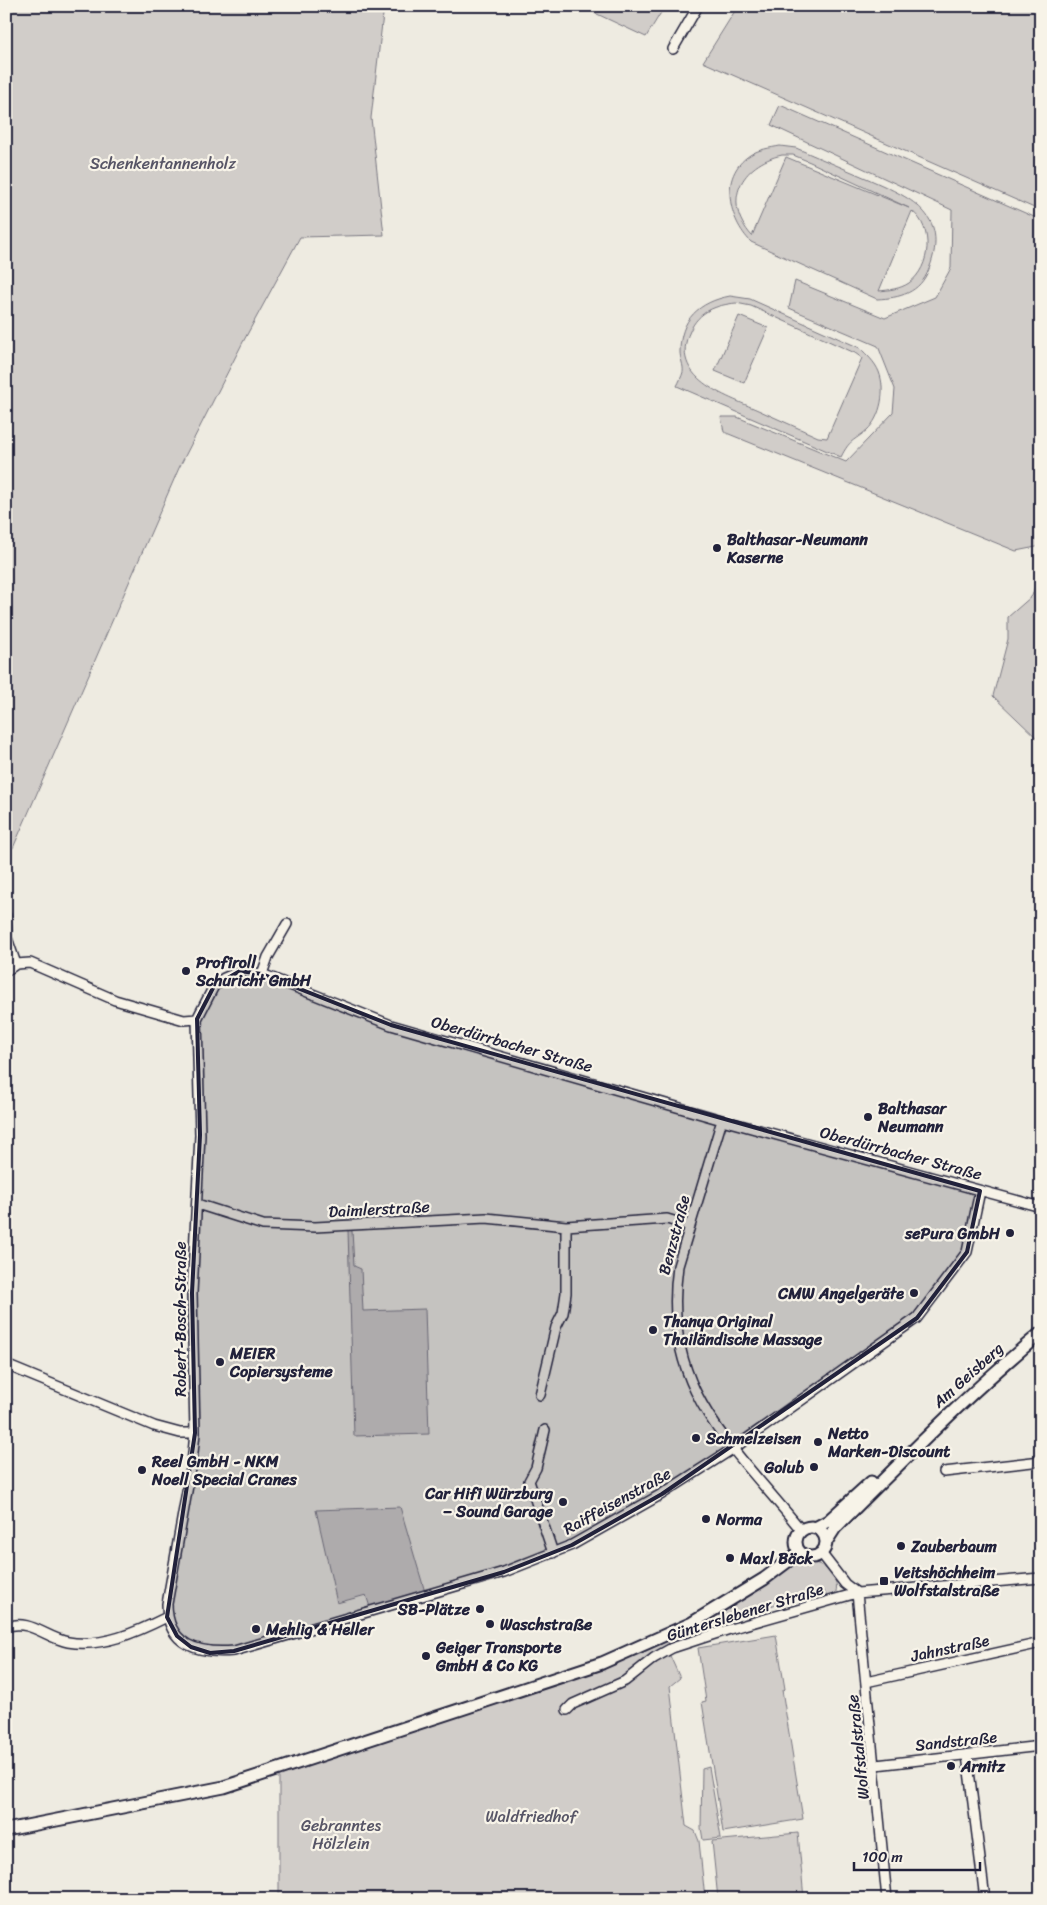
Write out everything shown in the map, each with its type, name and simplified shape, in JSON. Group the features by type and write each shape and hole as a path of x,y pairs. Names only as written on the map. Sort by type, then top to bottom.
{"street":[{"path":"672,49 698,6"},
{"path":"6,916 7,938 16,964"},
{"path":"262,974 268,956 287,924"},
{"path":"6,971 16,964 30,963 115,1000 184,1020 197,1019"},
{"name":"Oberdürrbacher Straße","path":"197,1019 214,986 224,978 240,971 262,974 391,1025 722,1120 1041,1207"},
{"name":"Robert-Bosch-Straße","path":"167,1617 167,1604 192,1463 194,1433 192,1293 200,1135 197,1019"},
{"name":"Benzstraße","path":"722,1120 678,1266 676,1283 677,1336 690,1384 723,1437 801,1530"},
{"name":"Raiffeisenstraße","path":"167,1617 177,1636 191,1647 210,1653 234,1651 486,1577 553,1553 616,1522 734,1448 917,1318 967,1252 980,1191"},
{"name":"Daimlerstraße","path":"197,1204 263,1225 315,1227 486,1218 566,1226 667,1219 690,1226"},
{"path":"540,1395 556,1327 563,1313 566,1293 566,1226"},
{"name":"Am Geisberg","path":"824,1548 835,1528 919,1443 1001,1366 1041,1334"},
{"path":"6,1365 154,1426 180,1433 194,1433"},
{"path":"545,1430 536,1468 529,1481 553,1553"},
{"name":"Am Geisberg","path":"815,1528 828,1521 895,1461 919,1443"},
{"path":"944,1472 1041,1461"},
{"path":"815,1528 822,1532 824,1548 811,1557 800,1552 796,1542 801,1530 815,1528"},
{"name":"Günterslebener Straße","path":"824,1548 845,1584 857,1593"},
{"path":"6,1830 224,1787 602,1663 657,1640 726,1602 800,1552"},
{"name":"Günterslebener Straße","path":"567,1710 573,1704 626,1681 654,1658 672,1648 730,1629 857,1593 1041,1578"},
{"name":"Wolfstalstraße","path":"857,1593 876,1765 887,1899"},
{"path":"6,1627 13,1624 26,1624 66,1642 84,1643 134,1634 167,1617"},
{"name":"Jahnstraße","path":"866,1682 1041,1643"},
{"name":"Sandstraße","path":"876,1765 1041,1746"},
{"path":"967,1755 984,1899"}],"highlighted area":[{"path":"240,971 262,974 391,1025 980,1191 967,1252 917,1318 662,1494 572,1545 504,1572 234,1651 210,1653 191,1647 177,1636 167,1617 195,1433 192,1293 200,1135 197,1019 214,986"}],"green space":[{"name":"Schenkentannenholz","path":"6,6 384,6 371,118 384,235 300,237 243,342 179,468 13,848 6,846"},
{"path":"580,6 665,6 646,37"},
{"path":"738,6 1041,6 1041,211 703,62"},
{"path":"780,105 1041,220 1041,546 1016,551 724,432 721,417 737,417 846,462 893,413 895,389 878,346 789,308 795,281 885,318 935,297 951,268 952,210 771,125"},
{"path":"780,146 796,148 897,192 911,200 922,210 930,221 934,234 934,250 929,269 915,289 894,297 877,299 751,242 737,222 730,198 730,186 740,164 750,155 761,150","holes":["782,155 793,155 810,162 909,208 786,157 752,236 743,223 738,210 737,198 740,186 746,176 756,167","912,211 919,218 927,237 927,247 922,267 906,285 879,291"]},
{"path":"730,296 750,299 860,348 873,362 879,372 882,387 879,411 872,425 849,444 841,457 677,386 683,372 680,352 683,330 693,314 709,303","holes":["736,303 751,306 855,353 862,358 827,438 818,437 731,398 704,383 693,373 687,361 685,347 690,331 698,318 709,310 722,305"]},
{"path":"739,316 768,328 744,383 715,371"},
{"path":"1041,567 1041,742 993,696 1008,639 1008,617 1032,596"},
{"path":"348,1230 352,1231 354,1266 361,1269 363,1311 425,1309 429,1434 354,1436"},
{"path":"400,1507 425,1592 370,1607 366,1595 337,1603 316,1510"},
{"path":"798,1561 813,1562 829,1571 835,1580 835,1594 826,1596 824,1591 712,1622 714,1630 687,1637 666,1647 680,1678 670,1686 686,1826 695,1831 699,1841 705,1899 279,1899 279,1774 528,1693 622,1659 667,1640 711,1617 755,1591"},
{"path":"776,1635 785,1689 782,1690 803,1819 723,1832 702,1702 706,1701 698,1648"},
{"path":"709,1767 721,1838 703,1840 701,1828 702,1769"},
{"path":"798,1833 804,1899 718,1899 712,1841"}],"place":[{"name":"Balthasar-Neumann Kaserne","path":"717,548"},
{"name":"Profiroll Schuricht GmbH","path":"186,971"},
{"name":"Balthasar Neumann","path":"868,1117"},
{"name":"sePura GmbH","path":"1010,1233"},
{"name":"CMW Angelgeräte","path":"914,1293"},
{"name":"Thanya Original Thailändische Massage","path":"653,1330"},
{"name":"MEIER Copiersysteme","path":"220,1362"},
{"name":"Schmelzeisen","path":"696,1438"},
{"name":"Netto Marken-Discount","path":"818,1442"},
{"name":"Golub","path":"814,1467"},
{"name":"Reel GmbH - NKM Noell Special Cranes","path":"142,1470"},
{"name":"Car Hifi Würzburg – Sound Garage","path":"563,1502"},
{"name":"Norma","path":"706,1519"},
{"name":"Zauberbaum","path":"901,1546"},
{"name":"Maxl Bäck","path":"730,1558"},
{"name":"Veitshöchheim Wolfstalstraße","path":"884,1581"},
{"name":"SB-Plätze","path":"480,1609"},
{"name":"Waschstraße","path":"490,1624"},
{"name":"Mehlig & Heller","path":"256,1629"},
{"name":"Geiger Transporte GmbH & Co KG","path":"426,1656"},
{"name":"Arnitz","path":"951,1766"}],"park label":[{"name":"Waldfriedhof","path":"531,1816"},
{"name":"Gebranntes Hölzlein","path":"341,1834"}]}
